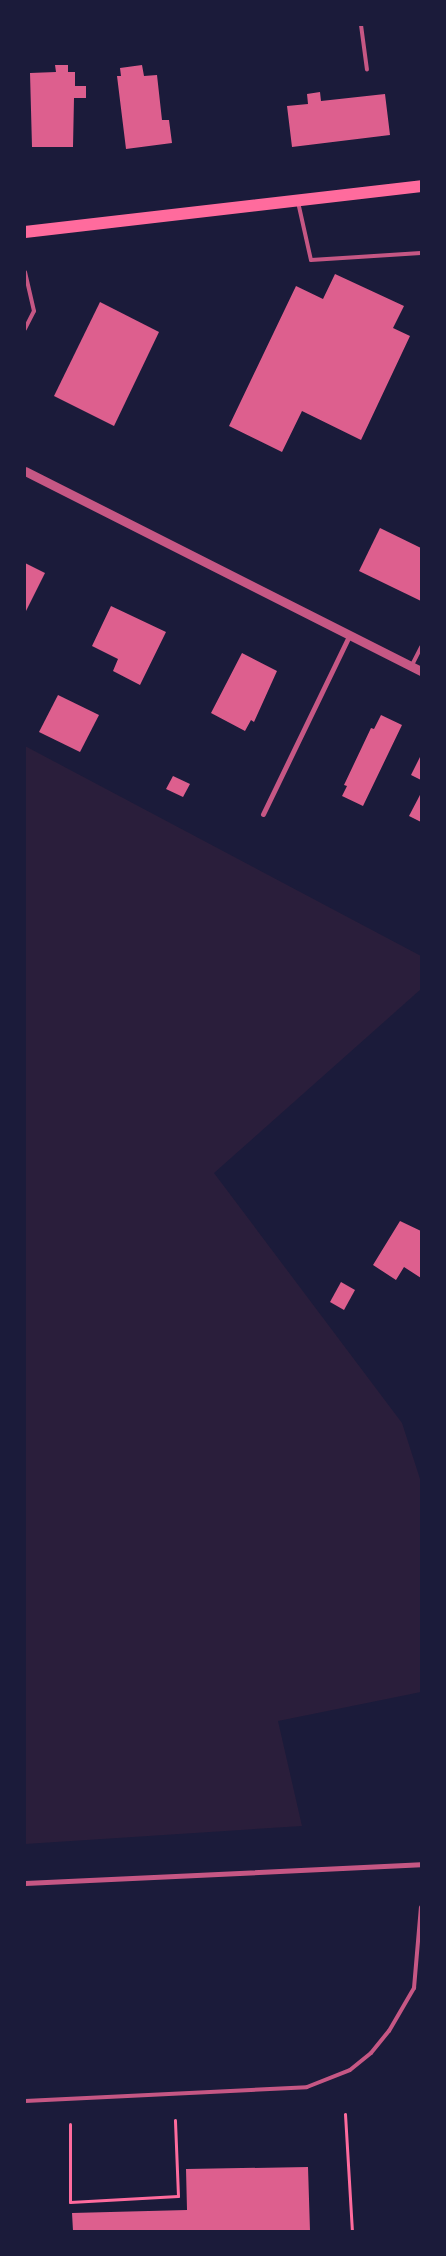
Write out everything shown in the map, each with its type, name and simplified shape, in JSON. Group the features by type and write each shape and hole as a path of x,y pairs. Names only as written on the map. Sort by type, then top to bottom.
{"main road":[{"path":"25,232 421,186"}],"street":[{"path":"25,471 421,671"},
{"path":"263,814 349,636"},
{"path":"25,1883 421,1864"}],"lane":[{"path":"361,25 367,70"},
{"path":"298,200 311,260 421,253"},
{"path":"25,272 34,311 25,330"},
{"path":"412,666 421,647"},
{"path":"25,2101 307,2087 350,2070 371,2053 389,2032 414,1988 421,1907"}],"path":[{"path":"345,2114 352,2231"},
{"path":"70,2124 70,2202 178,2196 175,2120"}],"shaded area":[{"path":"25,746 421,956 421,989 214,1173 402,1423 421,1482 421,1692 278,1721 302,1826 25,1844"}],"building":[{"path":"55,65 68,65 68,72 75,72 75,86 86,86 86,98 74,98 73,147 32,147 30,73 56,72"},
{"path":"142,65 144,76 157,75 162,120 169,120 172,143 126,149 117,76 121,76 120,68"},
{"path":"320,92 321,101 385,94 390,135 292,147 287,106 308,104 307,94"},
{"path":"335,274 404,306 393,328 410,336 361,440 302,411 282,452 229,426 296,286 323,299"},
{"path":"100,302 159,332 114,426 54,396"},
{"path":"380,528 421,548 421,601 359,571"},
{"path":"25,563 45,573 25,613"},
{"path":"111,606 166,632 140,685 113,671 118,659 92,646"},
{"path":"242,653 277,671 254,722 251,720 245,731 211,713"},
{"path":"58,695 99,715 80,752 39,732"},
{"path":"381,715 402,725 363,806 342,796 347,786 344,785 371,728 374,729"},
{"path":"421,755 421,780 411,775"},
{"path":"173,776 190,784 183,797 166,789"},
{"path":"421,793 421,822 409,816"},
{"path":"400,1221 421,1231 421,1278 404,1267 396,1280 373,1265"},
{"path":"341,1282 355,1290 344,1310 330,1302"},
{"path":"308,2167 310,2231 73,2231 72,2213 187,2210 186,2169"}]}
